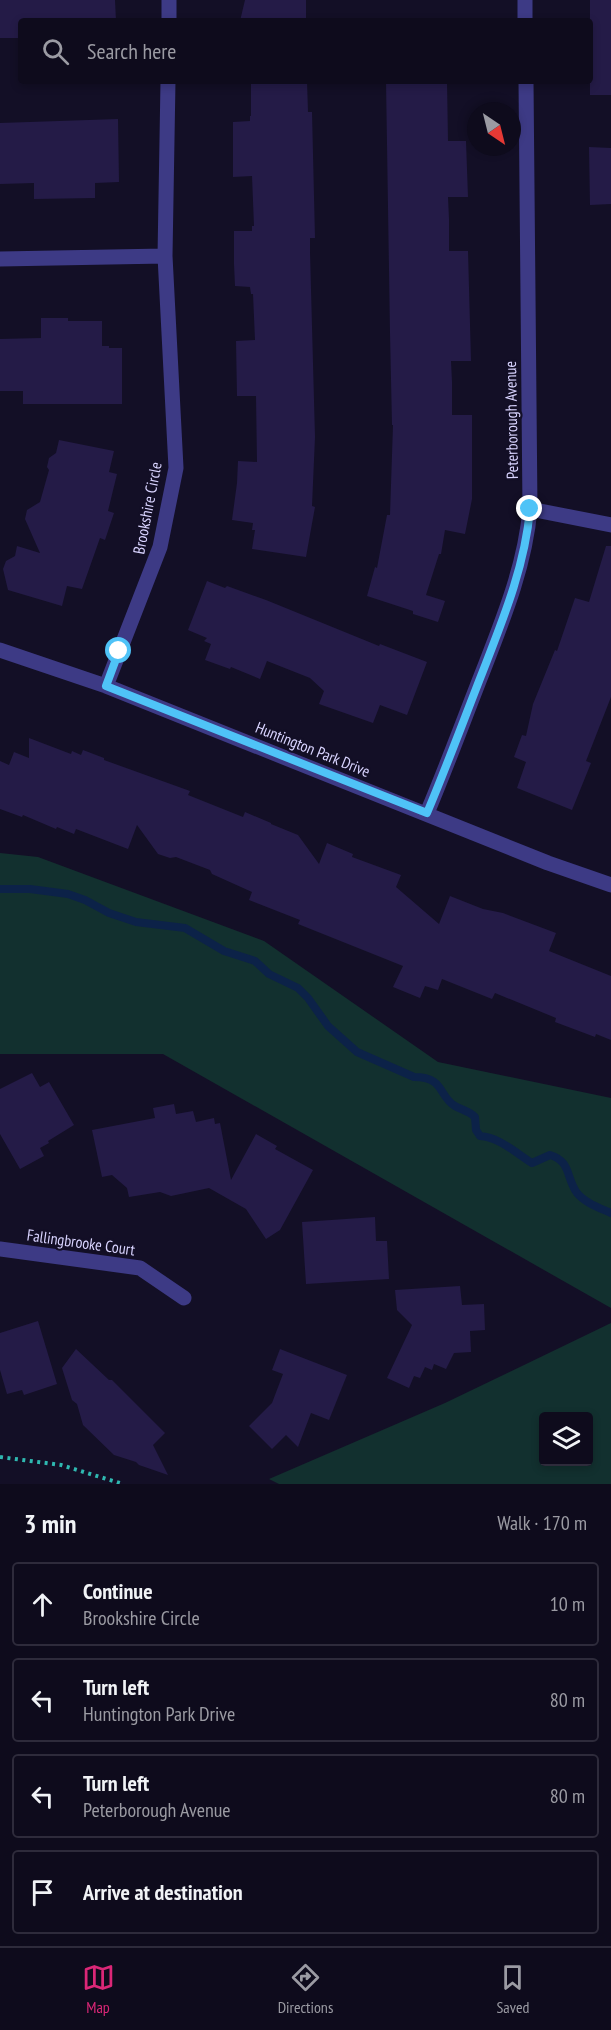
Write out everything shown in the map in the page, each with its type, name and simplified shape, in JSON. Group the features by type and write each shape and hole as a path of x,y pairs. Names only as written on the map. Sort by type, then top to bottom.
{"street":[{"path":"169,0 169,18"},
{"path":"525,0 525,18"},
{"name":"Brookshire Circle","path":"106,686 160,547 176,468 165,256 168,84"},
{"name":"Peterborough Avenue","path":"427,813 516,582 528,535 530,509 526,84"},
{"path":"0,259 165,256"},
{"path":"530,509 611,525"},
{"name":"Huntington Park Drive","path":"0,650 106,686 548,863 611,885"},
{"name":"Fallingbrooke Court","path":"0,1249 140,1268 184,1298"}],"path":[{"path":"0,1457 61,1465 123,1484"}],"green space":[{"path":"0,853 38,857 264,941 438,1062 611,1098 611,1308 163,1054 0,1054"},
{"path":"611,1323 611,1484 279,1484 269,1479 445,1403"}],"building":[{"path":"0,0 115,0 116,18 18,18 18,38 0,38"},
{"path":"245,0 306,0 306,18 241,18"},
{"path":"590,0 611,0 611,95 590,95 590,84 593,84 593,18 590,18"},
{"path":"251,84 307,84 308,112 312,112 315,238 310,238 310,252 315,437 312,506 315,507 306,557 252,549 255,530 252,530 253,523 232,520 238,461 257,462 256,396 237,396 236,341 255,340 253,294 251,294 250,287 235,286 234,264 234,231 252,231 252,226 254,226 252,176 233,177 233,122 250,121"},
{"path":"386,84 447,84 448,141 466,141 468,197 448,197 449,251 468,251 471,361 451,361 452,415 472,415 472,499 465,534 445,530 441,554 439,554 426,595 445,601 438,622 367,596 375,567 377,568 387,515 390,515 393,425"},
{"path":"118,119 119,182 95,183 95,198 34,199 34,183 0,184 0,123"},
{"path":"589,147 611,148 611,204 590,205"},
{"path":"41,318 102,321 102,346 122,348 122,404 23,404 23,391 0,391 0,339 41,338"},
{"path":"59,440 114,451 109,472 117,474 108,511 114,513 105,540 100,538 82,589 67,586 62,606 8,590 3,569 6,561 15,556 17,546 40,553 25,519 27,510 40,502 49,470 47,467 49,458 56,453"},
{"path":"606,546 611,546 611,697 586,761 591,763 572,810 517,788 526,762 514,757 522,735 526,736 533,704 555,650 557,651 575,598 589,602"},
{"path":"207,581 266,600 379,646 380,644 427,662 407,715 380,705 373,723 319,704 324,691 310,678 267,661 260,679 231,667 230,669 205,660 211,644 204,641 207,638 188,630"},
{"path":"29,738 71,754 72,751 81,755 83,750 104,758 104,760 190,791 188,795 243,817 245,812 271,823 298,835 319,864 327,843 353,854 352,857 401,875 396,887 439,924 450,896 556,933 549,951 611,976 611,1040 596,1034 595,1037 555,1022 556,1018 495,993 492,999 442,979 438,990 425,986 420,998 393,987 403,966 298,924 300,920 249,900 252,892 212,874 210,870 176,857 170,858 158,854 137,825 128,849 76,829 74,834 0,809 0,761 9,765 14,752 29,758"},
{"path":"32,1073 40,1087 49,1082 74,1125 40,1148 44,1156 20,1169 0,1134 0,1089"},
{"path":"174,1104 176,1114 193,1111 196,1122 214,1118 215,1124 220,1123 231,1180 256,1134 277,1146 275,1149 313,1170 280,1230 266,1239 246,1209 209,1188 171,1196 160,1192 129,1197 127,1188 112,1175 102,1177 92,1130 155,1118 153,1108"},
{"path":"375,1217 376,1241 387,1241 389,1279 306,1284 302,1222"},
{"path":"460,1286 462,1305 484,1304 485,1330 470,1331 471,1352 454,1353 446,1369 434,1364 432,1370 425,1367 420,1378 414,1376 409,1388 387,1378 412,1325 397,1310 395,1290"},
{"path":"38,1321 57,1384 24,1395 22,1390 7,1394 0,1370 0,1333"},
{"path":"76,1349 109,1380 112,1380 165,1433 153,1445 168,1475 114,1455 83,1425 62,1368"},
{"path":"280,1349 347,1375 329,1420 311,1413 298,1447 286,1435 272,1449 249,1426 272,1403 283,1374 272,1370"}],"waterway":[{"path":"0,889 30,889 68,894 109,913 136,922 185,928 224,951 255,961 269,974 298,988 328,1026 357,1052 414,1077 431,1080 450,1102 475,1117 476,1130 480,1136 501,1142 532,1163 550,1155 562,1161 580,1197 611,1213"}],"route":[{"path":"119,651 106,686 427,813 516,582 528,535 530,509"}]}
